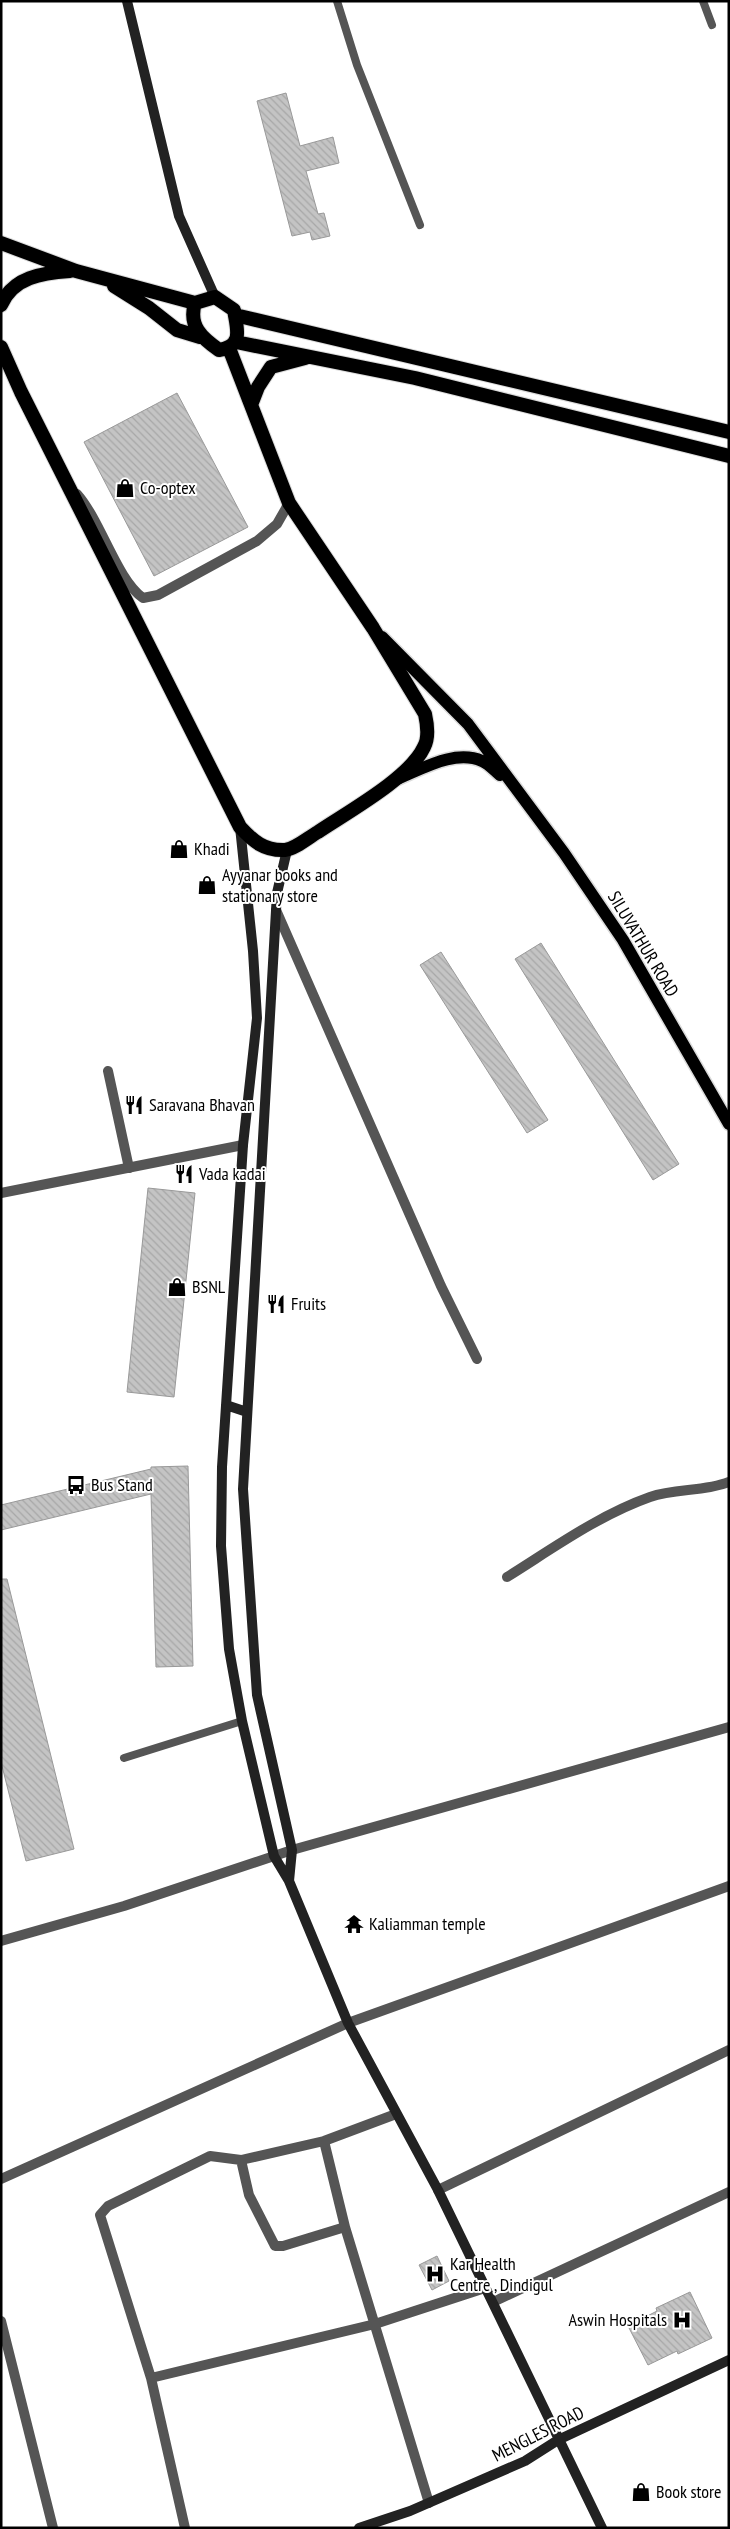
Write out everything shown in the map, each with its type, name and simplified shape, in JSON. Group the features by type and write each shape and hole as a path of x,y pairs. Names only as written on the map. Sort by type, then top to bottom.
{"highway":[{"path":"1,243 76,271 195,304 215,298 234,310 238,329 233,345 251,405 289,503 373,628 425,714 427,725 425,747 413,763 375,795 287,850 267,848 254,842 240,827 21,392 1,346"},
{"path":"1,305 5,295 15,284 51,272 76,271"},
{"path":"98,276 149,308 177,330 200,337 219,350 233,345 308,357 415,378 729,456"},
{"path":"195,304 192,313 200,337"},
{"path":"235,315 729,432"},
{"path":"251,405 258,387 271,366 308,357"}],"main road":[{"path":"128,1 179,216 215,298"},
{"name":"SILUVATHUR ROAD","path":"373,628 468,724 564,852 623,940 729,1124"},
{"name":"SILUVATHUR ROAD","path":"391,782 436,763 464,756 483,761 517,789"},
{"path":"240,827 253,952 257,1018 242,1145 226,1405 221,1546 229,1649 242,1721 274,1856 288,1881 348,2023 438,2190 602,2528"},
{"path":"287,850 277,893 243,1489 257,1695 292,1850 288,1881"},
{"path":"226,1405 247,1412"},
{"name":"MENGLES ROAD","path":"358,2528 429,2502 525,2461 558,2440 729,2360"}],"street":[{"path":"69,486 92,513 130,586 143,598 158,595 257,541 278,524 289,503"},
{"path":"276,910 441,1286 477,1359"},
{"path":"108,1071 129,1168"},
{"path":"1,1193 242,1145"},
{"path":"506,1577 580,1532 631,1504 652,1496 729,1482"},
{"path":"1,1941 124,1906 292,1850 729,1727"},
{"path":"1,2179 348,2023 729,1886"},
{"path":"438,2190 729,2050"},
{"path":"185,2528 150,2378 100,2215 108,2206 210,2156 241,2160 324,2141 396,2114"},
{"path":"324,2141 345,2227 429,2502"},
{"path":"241,2160 249,2195 275,2246 283,2246 345,2227"},
{"path":"492,2302 729,2192"},
{"path":"150,2378 376,2324 485,2288"},
{"path":"1,2320 53,2528"}],"lane":[{"path":"337,1 358,65 420,225"},
{"path":"703,1 712,25"},
{"path":"124,1758 242,1721"}],"building":[{"path":"286,93 300,146 333,137 339,163 306,171 318,214 324,213 330,236 312,240 310,232 292,236 257,101"},
{"path":"177,393 248,527 154,576 84,442"},
{"path":"541,943 679,1164 653,1180 515,959"},
{"path":"441,952 548,1120 527,1133 420,965"},
{"path":"148,1188 195,1193 174,1397 127,1392"},
{"path":"188,1466 193,1666 156,1667 151,1494 1,1530 1,1505 151,1469 151,1467"},
{"path":"1,1579 7,1579 74,1849 26,1861 1,1762"},
{"path":"437,2256 449,2281 432,2290 419,2265"},
{"path":"690,2292 712,2338 678,2354 677,2351 648,2365 628,2326 657,2311 656,2308"}],"place":[{"name":"Co-optex","path":"125,488"},
{"name":"Khadi","path":"179,849"},
{"name":"Ayyanar books and stationary store","path":"207,885"},
{"name":"Saravana Bhavan","path":"134,1105"},
{"name":"Vada kadai","path":"184,1174"},
{"name":"BSNL","path":"177,1287"},
{"name":"Fruits","path":"276,1304"},
{"name":"Bus Stand","path":"76,1485"},
{"name":"Kaliamman temple","path":"354,1924"},
{"name":"Kar Health Centre , Dindigul","path":"435,2274"},
{"name":"Aswin Hospitals","path":"682,2320"},
{"name":"Book store","path":"641,2492"}]}
